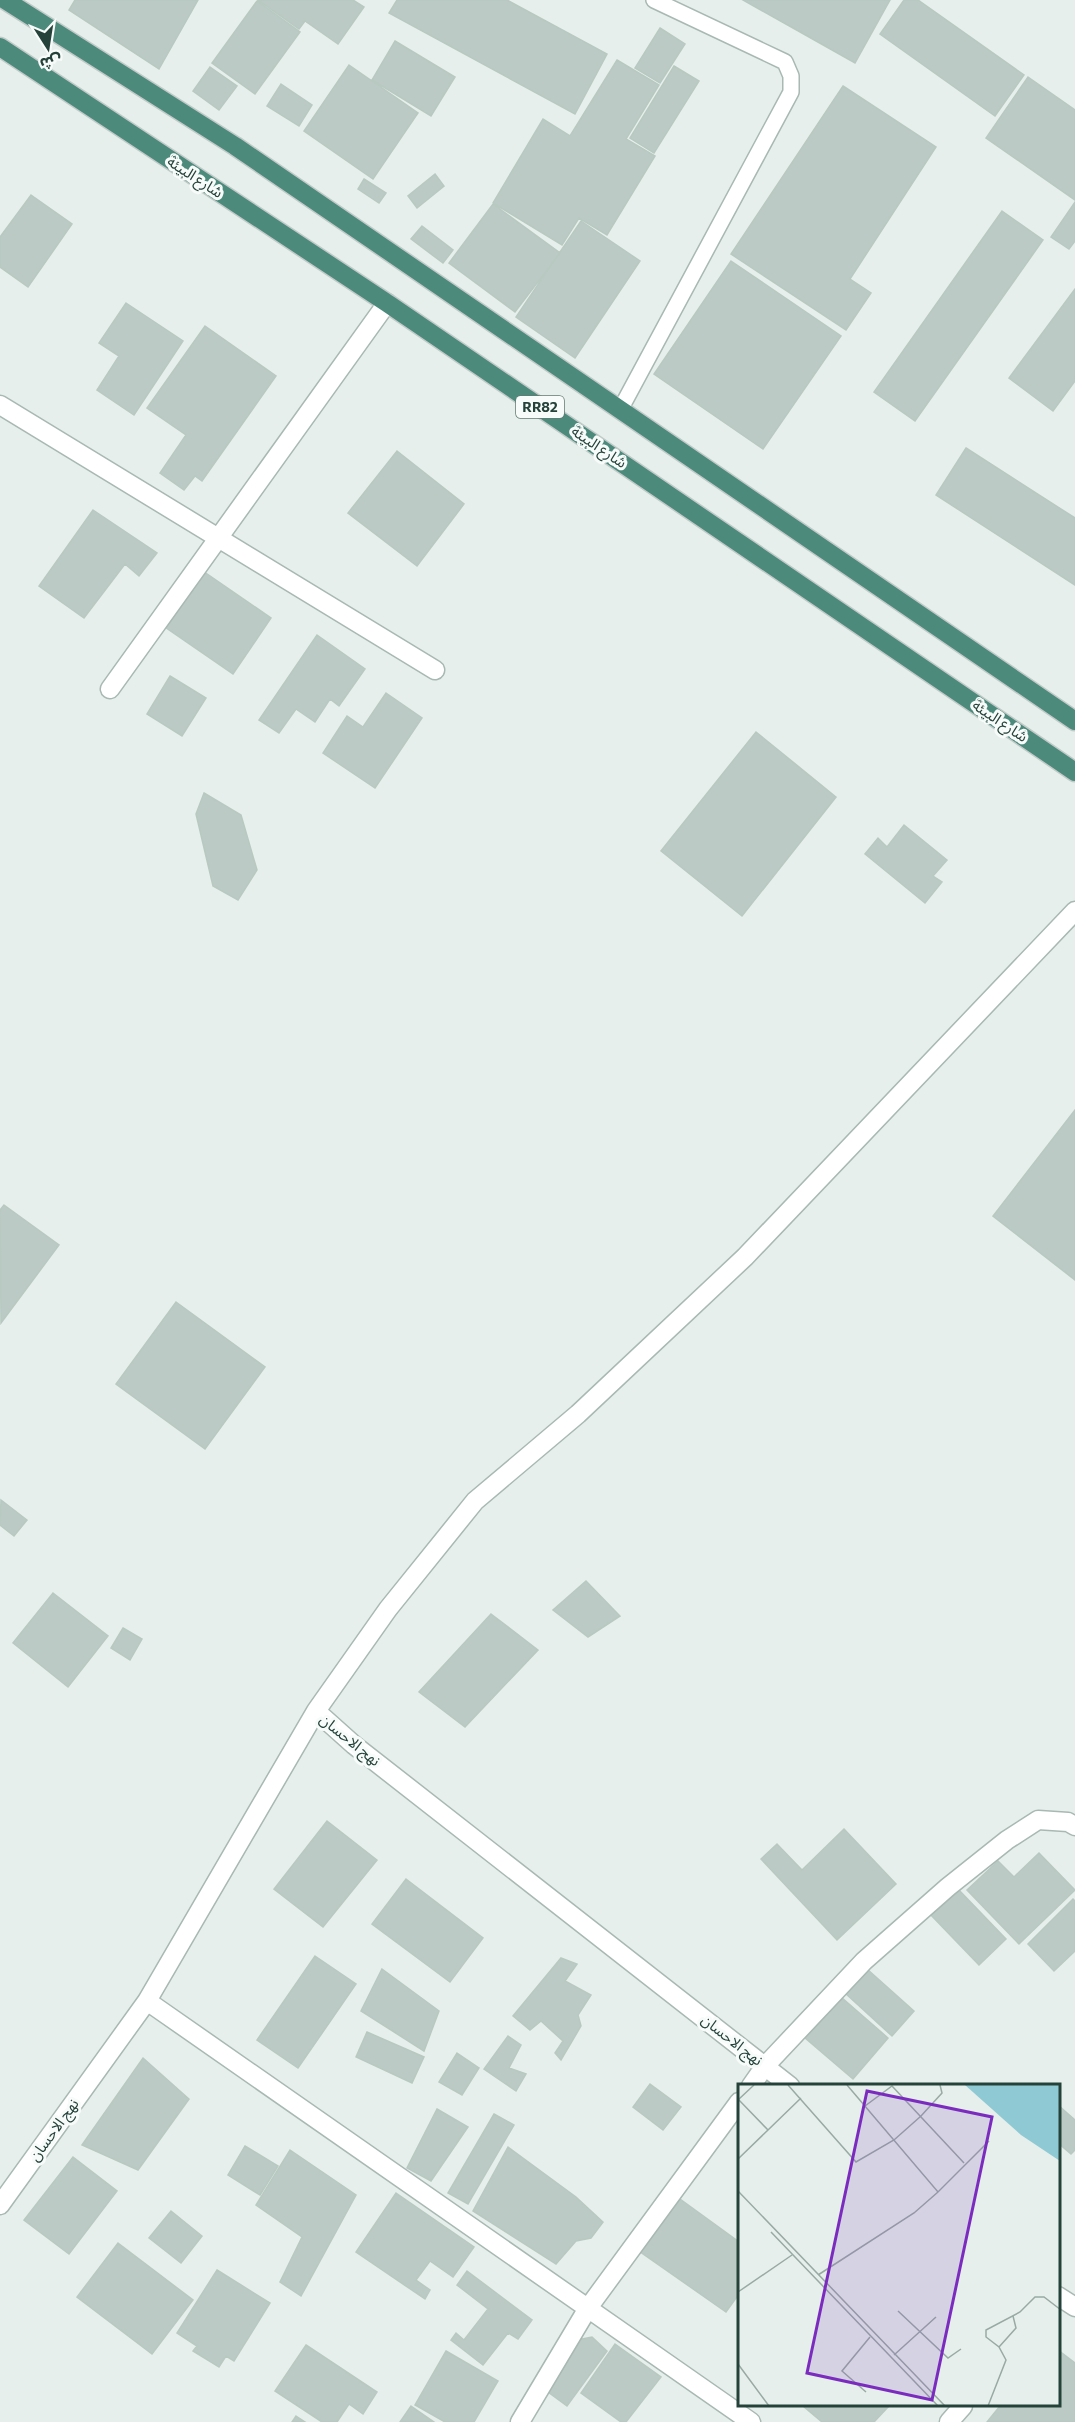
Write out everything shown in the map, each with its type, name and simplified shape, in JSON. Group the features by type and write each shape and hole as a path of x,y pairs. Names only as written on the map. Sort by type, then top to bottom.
{"highway":[{"name":"RR82","path":"5,0 235,146 1075,721"},
{"name":"شارع البيئة","path":"0,47 387,303 1075,772"}],"street":[{"path":"110,689 387,303"},
{"path":"0,405 435,670"},
{"path":"316,1711 388,1609 475,1500 578,1414 745,1257 1075,911"},
{"name":"نهج الاحسان","path":"0,2205 147,2001 278,1772 316,1711 354,1745 788,2084"},
{"path":"752,2084 765,2066 864,1961 948,1887 1038,1820 1068,1822 1075,1826"},
{"path":"147,2001 751,2422"},
{"path":"520,2422 588,2308 738,2103"},
{"path":"1060,2297 1075,2307"},
{"path":"949,2422 962,2407"}],"lane":[{"path":"620,410 791,92 790,76 784,62 654,0"}],"building":[{"path":"75,0 198,0 159,69 69,10"},
{"path":"258,0 353,0 364,7 338,44 305,21 299,29"},
{"path":"397,0 507,0 607,54 575,114 389,13"},
{"path":"743,0 890,0 855,63"},
{"path":"904,0 918,0 1024,75 995,116 880,34"},
{"path":"257,1 300,32 255,94 212,63"},
{"path":"660,28 685,44 660,83 635,68"},
{"path":"395,41 455,77 431,116 372,80"},
{"path":"617,60 659,85 626,139 655,156 607,235 579,218 562,245 493,203 543,119 570,136"},
{"path":"349,65 418,113 373,179 304,131"},
{"path":"674,66 699,81 654,153 630,138"},
{"path":"210,67 237,86 219,110 193,91"},
{"path":"1028,77 1075,110 1075,200 986,138"},
{"path":"281,84 312,105 299,126 267,106"},
{"path":"843,86 936,147 850,279 871,293 846,330 731,254"},
{"path":"435,174 444,186 417,208 408,196"},
{"path":"364,179 386,193 379,203 358,189"},
{"path":"31,195 72,224 28,287 0,267 0,237"},
{"path":"1075,202 1075,241 1069,249 1051,237"},
{"path":"493,204 560,253 515,312 449,263"},
{"path":"1002,211 1043,240 915,421 874,392"},
{"path":"581,221 640,261 575,358 516,317"},
{"path":"422,226 453,250 443,263 411,239"},
{"path":"731,261 841,336 763,449 654,374"},
{"path":"1075,289 1075,381 1053,411 1009,378"},
{"path":"126,303 183,341 134,415 97,390 119,356 99,343"},
{"path":"205,326 276,376 202,481 195,476 184,490 160,473 186,435 147,408"},
{"path":"966,448 1075,518 1075,585 936,495"},
{"path":"397,451 464,504 417,566 348,513"},
{"path":"93,510 157,553 139,576 125,564 84,618 39,586"},
{"path":"200,569 271,618 233,674 162,625"},
{"path":"317,635 365,669 339,706 330,699 315,722 296,709 279,733 259,720"},
{"path":"170,676 206,698 182,736 147,714"},
{"path":"386,693 422,718 375,788 323,753 347,716 363,727"},
{"path":"756,732 836,797 742,916 661,851"},
{"path":"204,793 241,815 257,870 238,900 213,886 196,814"},
{"path":"904,825 947,860 933,876 942,882 925,903 865,854 878,838 887,847"},
{"path":"1075,1110 1075,1280 993,1216"},
{"path":"4,1205 59,1245 1,1323 0,1210"},
{"path":"176,1302 265,1367 205,1449 116,1384"},
{"path":"1,1500 27,1520 14,1536 0,1525"},
{"path":"586,1581 620,1616 588,1637 553,1610"},
{"path":"53,1593 108,1636 68,1687 13,1643"},
{"path":"491,1614 538,1650 465,1727 419,1692"},
{"path":"123,1628 142,1639 130,1660 111,1648"},
{"path":"327,1821 377,1860 323,1927 274,1889"},
{"path":"844,1829 896,1884 837,1940 761,1859 777,1844 802,1870"},
{"path":"1039,1853 1075,1890 1019,1944 967,1890 998,1861 1014,1877"},
{"path":"406,1879 483,1938 450,1982 372,1924"},
{"path":"957,1888 1006,1939 979,1965 929,1913"},
{"path":"1073,1899 1075,1901 1075,1951 1054,1971 1028,1944"},
{"path":"315,1956 356,1984 298,2068 257,2040"},
{"path":"561,1958 577,1964 565,1981 591,1995 578,2015 581,2026 561,2060 555,2053 563,2041 541,2021 530,2030 513,2016"},
{"path":"382,1969 439,2011 424,2051 361,2011"},
{"path":"867,1969 914,2011 892,2036 845,1993"},
{"path":"841,1997 888,2038 853,2079 805,2038"},
{"path":"367,2032 424,2057 412,2083 356,2057"},
{"path":"508,2036 521,2045 509,2068 526,2074 516,2091 484,2069"},
{"path":"457,2053 479,2068 462,2095 439,2082"},
{"path":"143,2058 189,2099 138,2170 82,2145"},
{"path":"650,2084 681,2107 663,2130 633,2107"},
{"path":"1060,2107 1075,2120 1075,2150 1071,2154 1060,2145"},
{"path":"437,2109 468,2127 431,2181 407,2168"},
{"path":"494,2114 514,2125 468,2204 448,2193"},
{"path":"245,2146 278,2166 260,2195 228,2175"},
{"path":"508,2147 576,2197 603,2222 591,2238 576,2241 556,2264 473,2211"},
{"path":"290,2150 356,2195 301,2296 280,2282 302,2237 256,2205"},
{"path":"73,2157 117,2191 69,2254 24,2220"},
{"path":"396,2193 474,2247 453,2277 430,2261 416,2280 430,2290 425,2299 356,2252"},
{"path":"680,2199 738,2241 738,2295 726,2312 639,2251"},
{"path":"171,2211 202,2236 181,2263 149,2238"},
{"path":"118,2243 193,2300 152,2354 77,2297"},
{"path":"217,2270 270,2303 234,2361 226,2356 219,2367 193,2351 197,2346 177,2333"},
{"path":"467,2271 532,2320 518,2339 508,2333 483,2365 451,2340 456,2333 464,2340 488,2309 457,2285"},
{"path":"592,2337 607,2351 567,2406 544,2389 572,2341"},
{"path":"615,2344 661,2377 626,2422 621,2422 581,2393"},
{"path":"306,2345 377,2392 363,2414 349,2404 337,2422 322,2422 275,2391"},
{"path":"446,2351 498,2381 474,2422 445,2422 415,2405"},
{"path":"1060,2352 1075,2363 1075,2422 987,2422 999,2407 1060,2407"},
{"path":"411,2406 434,2422 400,2422"},
{"path":"804,2407 888,2407 874,2422 822,2422"},
{"path":"296,2416 305,2422 292,2422"}]}
